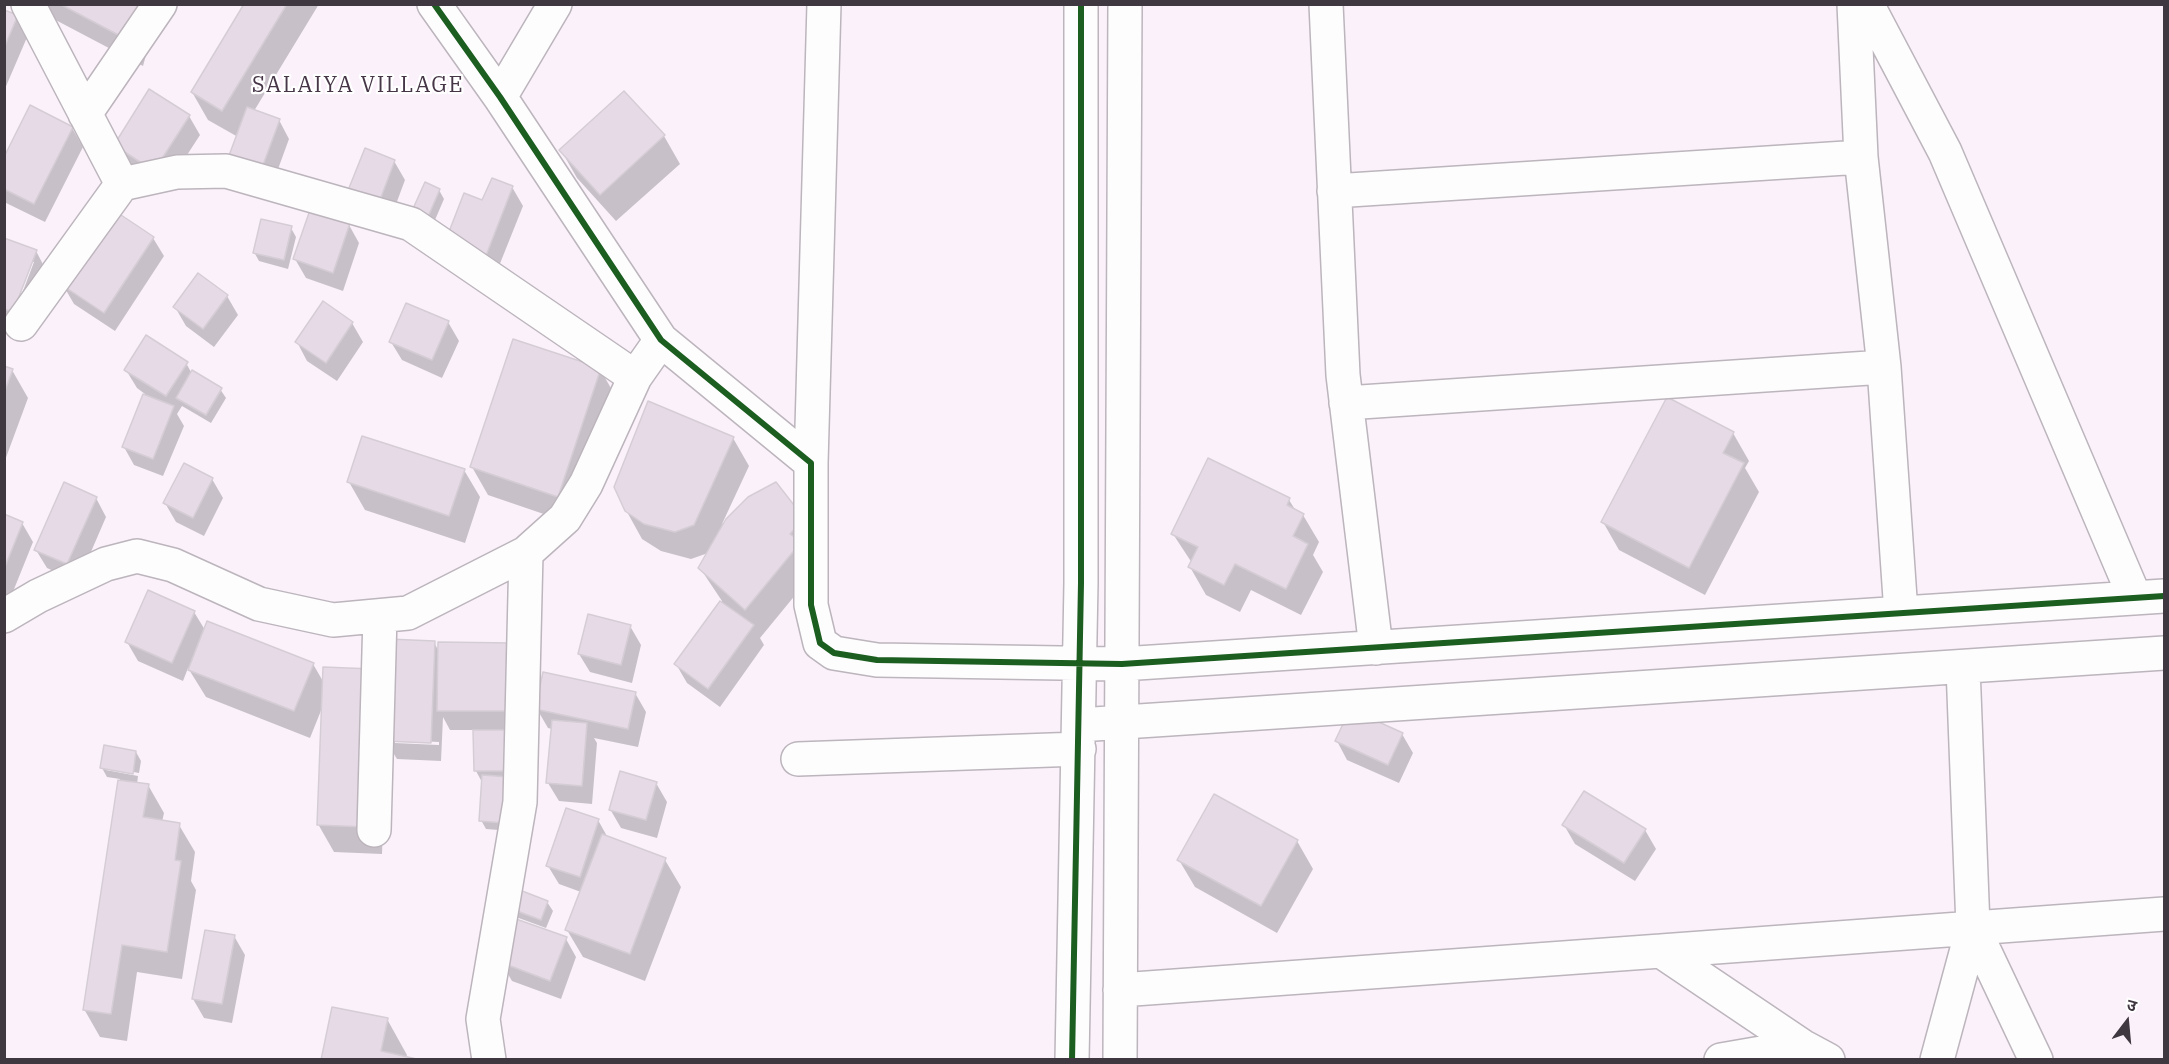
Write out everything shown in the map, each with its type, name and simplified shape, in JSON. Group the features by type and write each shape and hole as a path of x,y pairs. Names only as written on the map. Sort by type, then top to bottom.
{"street":[{"path":"28,4 122,184"},
{"path":"85,114 160,4"},
{"path":"434,4 500,96 661,340 811,463"},
{"path":"500,96 555,4"},
{"path":"824,4 811,463 811,605 820,643 834,653 877,660 1122,664 2150,597 1945,152 1867,4"},
{"path":"1072,1059 1080,663 1080,4"},
{"path":"1120,1059 1125,4"},
{"path":"1326,4 1346,403 1376,648"},
{"path":"1854,4 1861,157 1884,367 1901,613"},
{"path":"1335,191 1861,157"},
{"path":"21,324 122,184 177,172 226,171 411,224 635,377"},
{"path":"4,616 38,596 106,564 137,556 173,565 259,604 333,620 408,614 526,553 565,518 586,484 635,377 661,340"},
{"path":"1346,403 1884,367"},
{"path":"489,1059 483,1019 520,802 526,553"},
{"path":"374,830 380,616"},
{"path":"798,759 1079,737 1122,723 2164,653"},
{"path":"1937,1059 1973,927 1963,667"},
{"path":"1120,990 2164,914"},
{"path":"1973,927 2036,1059"},
{"path":"1661,951 1815,1052"},
{"path":"1721,1059 1815,1052"}],"building":[{"path":"60,4 138,4 128,40"},
{"path":"244,4 287,4 222,111 191,92"},
{"path":"4,10 18,15 4,48"},
{"path":"149,89 190,115 154,171 114,145"},
{"path":"624,91 665,135 600,195 559,150"},
{"path":"30,105 73,127 34,204 4,189 4,157"},
{"path":"247,107 280,119 260,173 227,161"},
{"path":"365,148 395,160 378,205 347,193"},
{"path":"492,178 513,186 485,258 445,242 464,193 482,200"},
{"path":"425,182 440,189 427,219 411,213"},
{"path":"112,209 154,237 104,313 62,285"},
{"path":"310,210 350,223 333,273 293,259"},
{"path":"261,219 292,226 284,260 253,253"},
{"path":"4,238 37,250 13,312 4,309"},
{"path":"198,273 228,295 203,329 173,307"},
{"path":"323,301 353,322 326,363 295,342"},
{"path":"406,303 449,321 432,360 389,342"},
{"path":"146,335 188,362 166,396 124,370"},
{"path":"513,339 601,368 558,497 470,467"},
{"path":"4,366 13,369 4,393"},
{"path":"192,370 222,388 206,415 176,398"},
{"path":"143,394 174,406 153,459 122,447"},
{"path":"1667,397 1734,432 1723,453 1744,463 1689,568 1601,522"},
{"path":"648,401 734,437 694,525 675,532 644,524 625,511 614,487"},
{"path":"362,436 465,469 449,516 347,482"},
{"path":"1208,458 1290,498 1287,505 1304,514 1293,536 1308,544 1286,589 1235,564 1224,585 1188,567 1198,547 1171,534"},
{"path":"184,463 213,478 193,518 163,503"},
{"path":"64,482 97,497 67,564 34,550"},
{"path":"776,482 804,518 790,534 801,542 745,610 698,568 726,519 748,497"},
{"path":"4,514 23,522 4,569"},
{"path":"148,590 195,611 172,663 125,642"},
{"path":"720,601 754,625 708,689 674,664"},
{"path":"588,614 631,625 621,665 578,654"},
{"path":"207,621 314,663 294,711 188,670"},
{"path":"388,639 435,641 431,743 384,741"},
{"path":"438,642 512,643 512,711 437,711"},
{"path":"323,667 373,669 367,827 317,825"},
{"path":"543,672 636,692 628,729 535,709"},
{"path":"1350,709 1403,733 1388,765 1335,741"},
{"path":"552,720 587,723 582,786 546,783"},
{"path":"473,730 509,730 510,771 474,771"},
{"path":"104,745 136,751 133,774 100,768"},
{"path":"620,771 657,782 646,820 609,810"},
{"path":"482,775 509,777 506,823 479,821"},
{"path":"118,780 149,784 143,817 180,823 175,860 181,861 167,952 122,945 111,1014 83,1010"},
{"path":"1584,791 1646,829 1624,863 1562,825"},
{"path":"1214,794 1298,840 1261,906 1177,860"},
{"path":"566,808 599,819 580,877 546,866"},
{"path":"602,834 666,858 630,954 565,930"},
{"path":"517,889 548,901 541,920 509,908"},
{"path":"516,919 567,937 550,981 500,962"},
{"path":"205,930 235,935 222,1004 192,999"},
{"path":"332,1007 388,1018 381,1051 421,1060 321,1060"}],"cycle path":[{"path":"434,4 500,97 661,340 811,463 811,605 820,643 834,653 877,660 1122,664 2164,596"},
{"path":"1072,1060 1081,583 1081,4"}],"district":[{"name":"SALAIYA VILLAGE","path":"358,86"}]}
